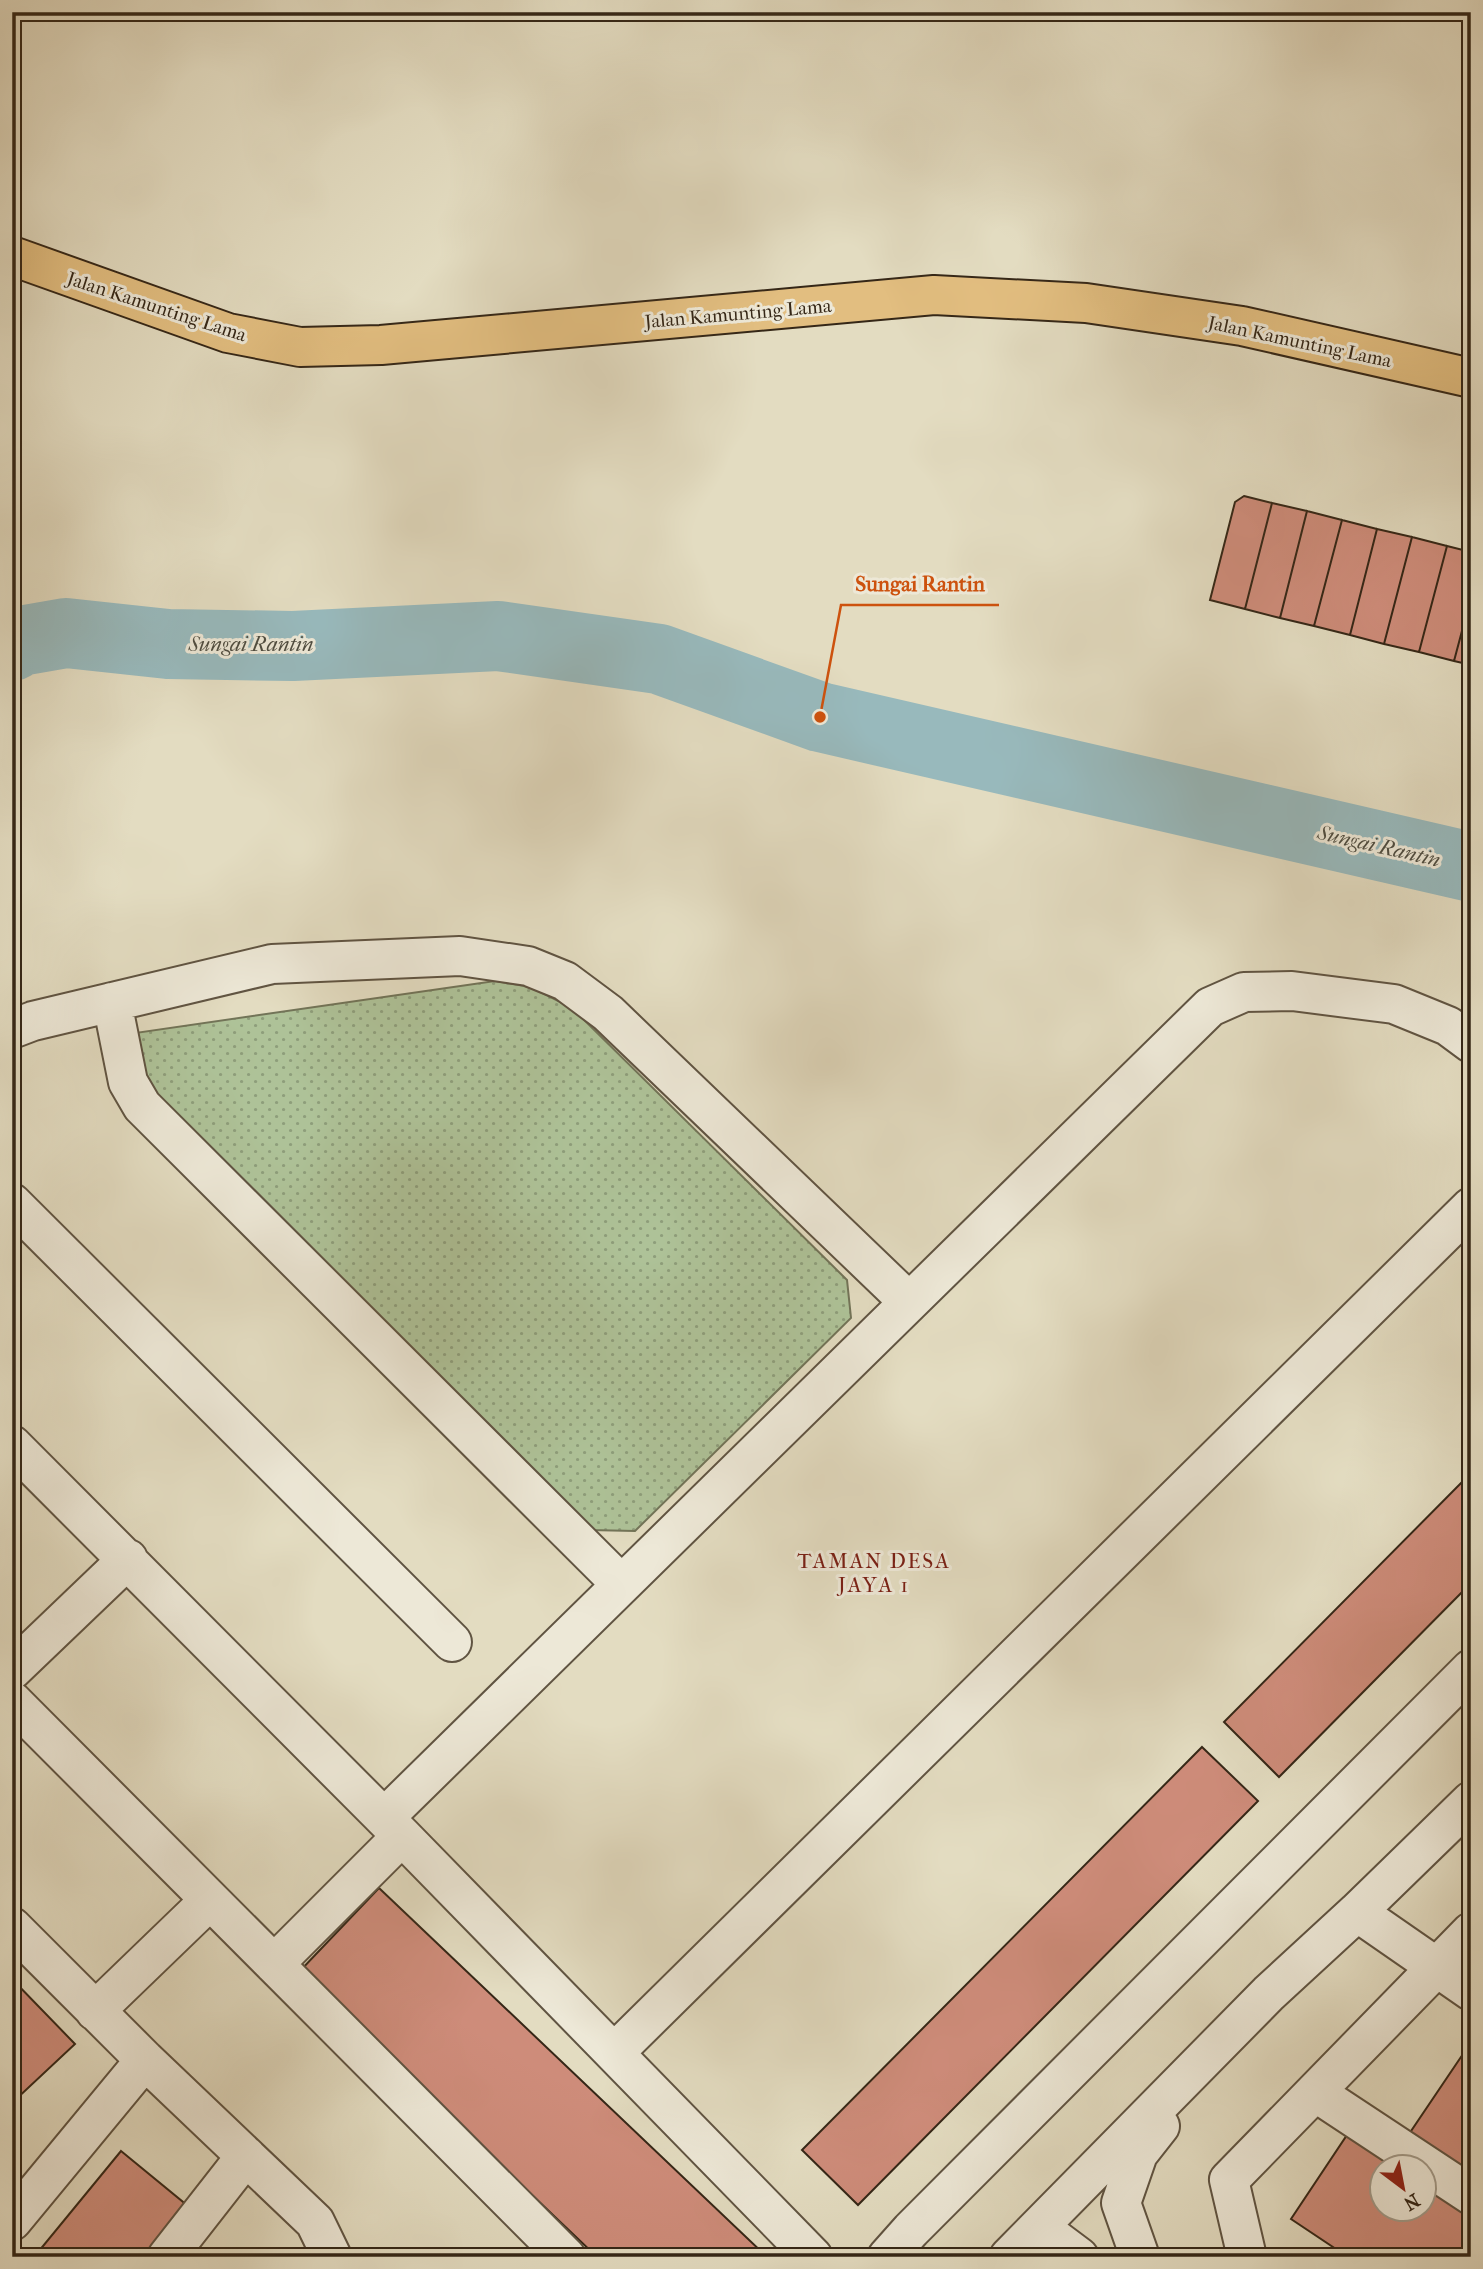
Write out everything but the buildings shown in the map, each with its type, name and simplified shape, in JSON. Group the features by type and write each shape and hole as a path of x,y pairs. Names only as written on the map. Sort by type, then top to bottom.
{"main road":[{"name":"Jalan Kamunting Lama","path":"12,256 228,334 300,347 381,345 934,295 1086,303 1242,326 1471,378"}],"street":[{"path":"12,1029 33,1021 272,964 460,956 528,966 565,981 608,1013 909,1302"},
{"path":"274,1964 393,1827 621,1584 1210,1007 1244,992 1292,991 1394,1004 1448,1026 1471,1043"},
{"path":"111,1002 128,1082 142,1106 621,1584"},
{"path":"12,1203 452,1642"},
{"path":"614,2053 1471,1207"},
{"path":"12,1445 393,1827 813,2257"},
{"path":"12,1670 128,1559"},
{"path":"887,2257 1471,1669"},
{"path":"12,1701 566,2257"},
{"path":"1009,2257 1269,1993 1471,1801"},
{"path":"95,2011 210,1900"},
{"path":"1357,1912 1471,1991"},
{"path":"12,1927 145,2060 315,2222 332,2257"},
{"path":"1247,2257 1229,2180 1471,1932"},
{"path":"1140,2257 1121,2203 1138,2154 1221,2042"},
{"path":"12,2221 145,2060"},
{"path":"1315,2092 1471,2195"},
{"path":"167,2257 246,2156"},
{"path":"1039,2227 1079,2257"}],"green space":[{"path":"495,981 531,987 572,1008 847,1280 851,1318 635,1531 589,1530 133,1093 135,1033"}],"waterway":[{"name":"Sungai Rantin","path":"12,646 20,641 66,633 168,644 293,646 498,636 659,659 820,717 1471,867"}],"place":[{"name":"Sungai Rantin","path":"820,717"}],"district":[{"name":"TAMAN DESA JAYA 1","path":"874,1573"}]}
